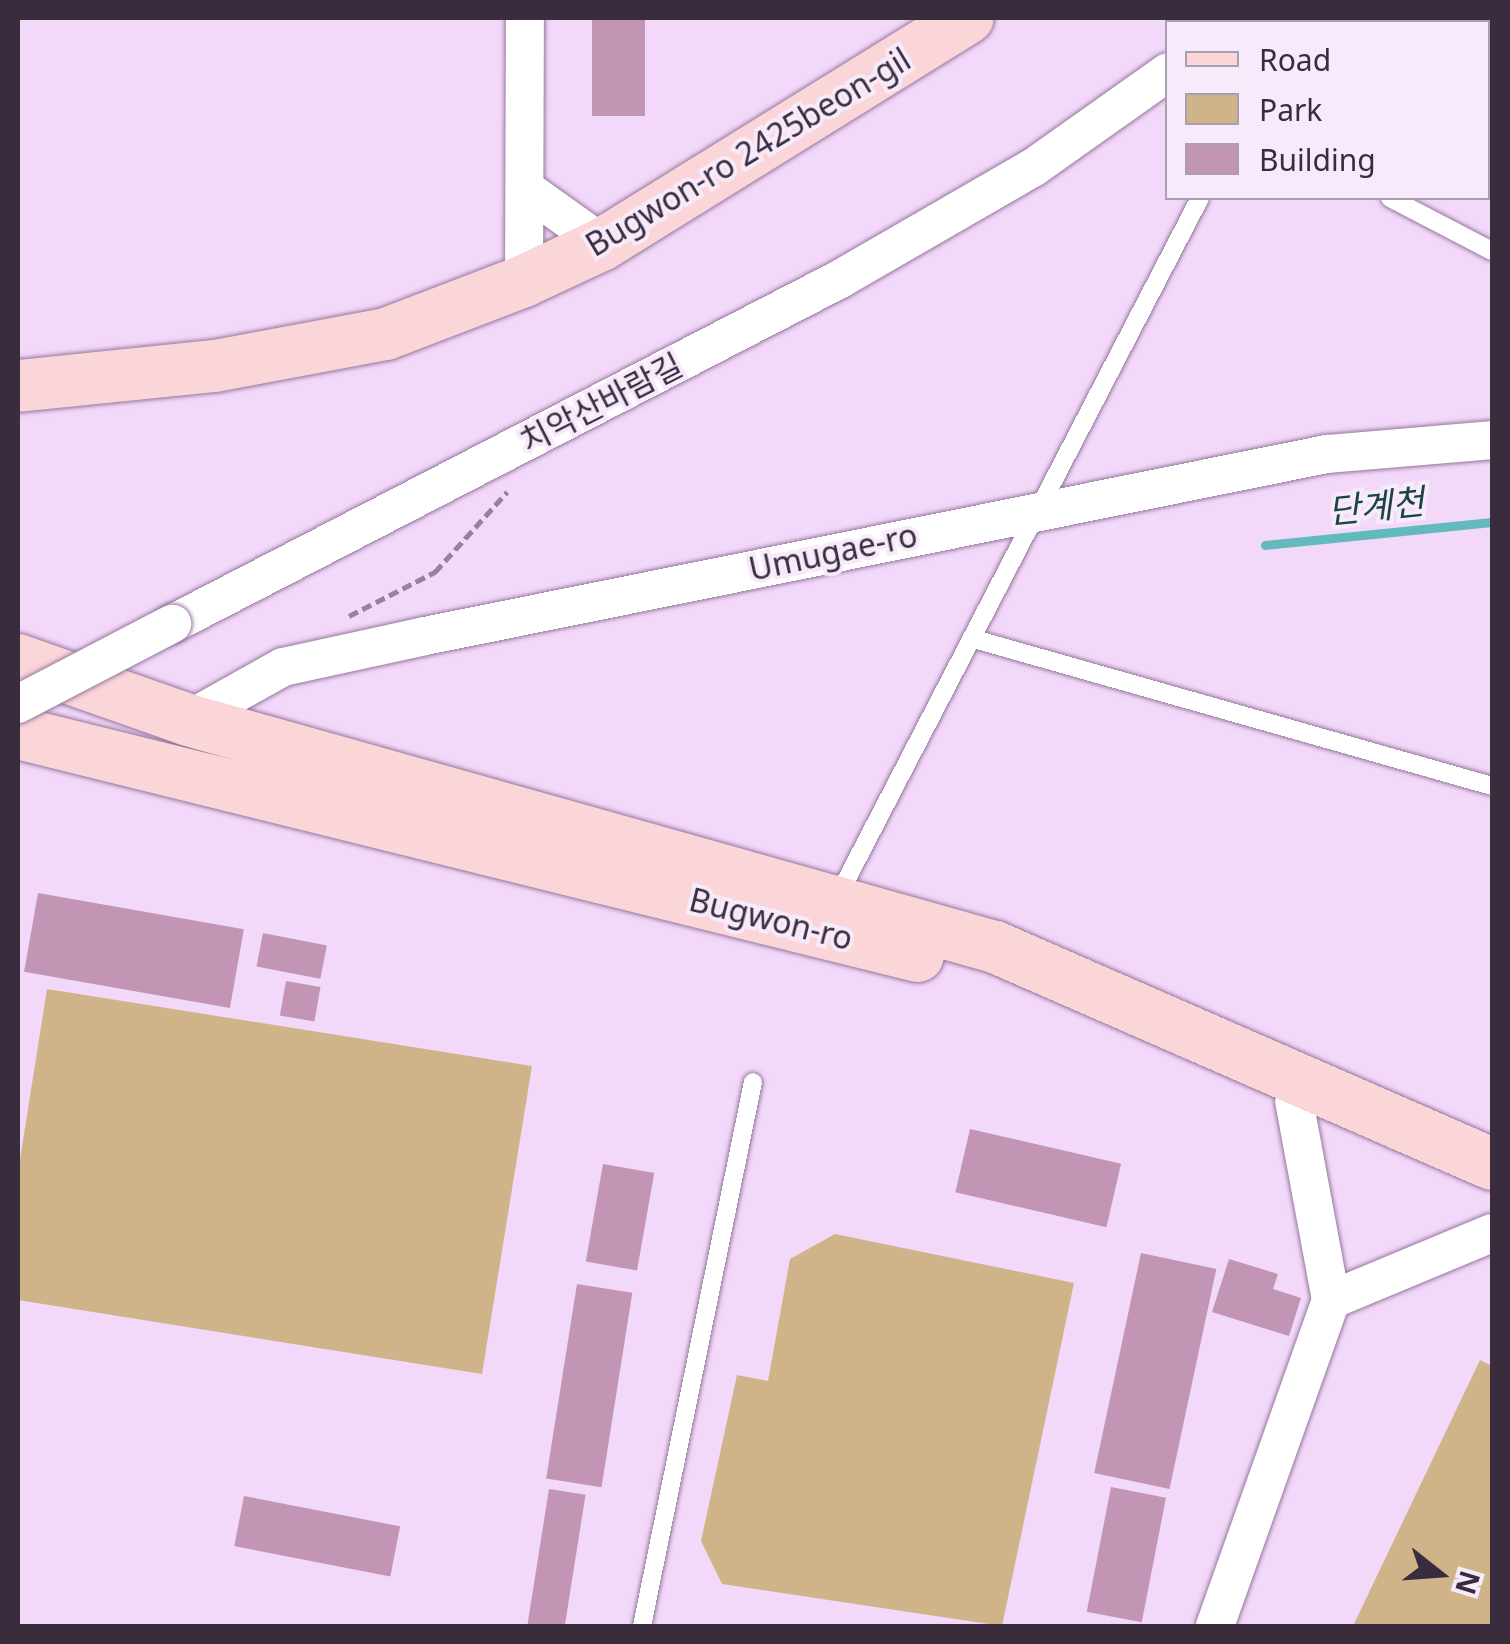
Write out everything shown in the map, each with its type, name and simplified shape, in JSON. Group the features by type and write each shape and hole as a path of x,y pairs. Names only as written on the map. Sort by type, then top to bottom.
{"street":[{"path":"524,280 525,18"},
{"name":"Bugwon-ro 2425beon-gil","path":"18,386 215,366 386,334 603,244 968,18"},
{"name":"치악산바람길","path":"18,704 840,279 1034,166 1165,74"},
{"path":"527,190 603,244"},
{"name":"Umugae-ro","path":"188,720 283,667 1044,508 1327,454 1492,440"},
{"name":"Bugwon-ro","path":"18,660 188,720 838,897 1060,972 1483,1164"},
{"name":"Bugwon-ro","path":"33,749 982,972 1294,1101 1483,1164"},
{"path":"1215,1626 1330,1300 1294,1101"},
{"path":"1330,1300 1492,1233"}],"lane":[{"name":"Bugwon-ro","path":"838,897 1044,508 1199,200"},
{"path":"1394,200 1492,251"},
{"path":"974,639 1492,786"},
{"path":"642,1626 753,1082"}],"path":[{"path":"333,624 434,572 512,486"}],"green space":[{"path":"47,989 532,1066 482,1374 18,1300 18,1172"},
{"path":"835,1234 1074,1283 1002,1626 722,1584 701,1541 737,1375 768,1381 790,1259"},
{"path":"1480,1360 1492,1366 1492,1626 1353,1626"}],"building":[{"path":"592,18 645,18 645,116 592,116"},
{"path":"38,893 244,929 230,1008 24,972"},
{"path":"263,933 327,945 320,979 257,966"},
{"path":"286,981 320,987 314,1022 280,1015"},
{"path":"970,1129 1121,1164 1106,1227 955,1192"},
{"path":"603,1164 654,1173 637,1271 586,1261"},
{"path":"1141,1253 1216,1269 1170,1489 1094,1473"},
{"path":"1229,1259 1278,1274 1273,1289 1301,1298 1289,1336 1212,1312"},
{"path":"577,1284 632,1293 601,1487 546,1479"},
{"path":"1111,1487 1166,1498 1142,1622 1087,1612"},
{"path":"549,1489 586,1495 565,1626 527,1626"},
{"path":"244,1496 400,1526 390,1576 234,1546"}],"waterway":[{"name":"단계천","path":"1265,545 1492,522"}]}
